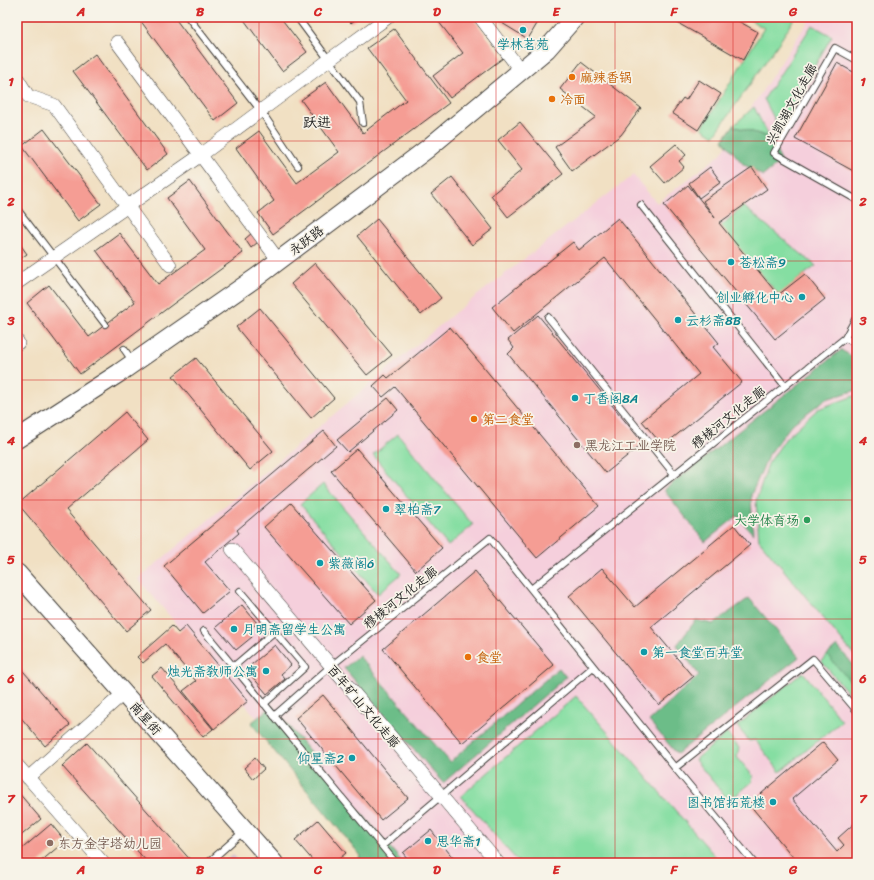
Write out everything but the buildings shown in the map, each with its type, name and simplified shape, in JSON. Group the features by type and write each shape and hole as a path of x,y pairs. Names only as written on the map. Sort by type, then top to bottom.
{"street":[{"path":"17,283 201,156 388,17"},
{"path":"480,17 521,71"},
{"name":"永跃路","path":"17,439 129,356 239,290 279,261 427,149 547,49 575,17"},
{"path":"117,42 279,261"},
{"path":"17,78 28,96 54,105 170,266"},
{"name":"百年矿山文化走廊","path":"232,549 498,863"},
{"name":"南星街","path":"17,573 274,863"},
{"path":"28,778 124,693"},
{"path":"17,765 103,863"}],"lane":[{"path":"188,17 261,111 298,166"},
{"path":"297,17 360,102 364,123"},
{"name":"兴凯湖文化走廊","path":"857,60 835,48 774,153 857,200"},
{"path":"641,205 785,386"},
{"path":"17,209 104,324"},
{"name":"穆棱河文化走廊","path":"531,589 845,338 857,316"},
{"path":"548,317 674,474"},
{"path":"845,338 857,344"},
{"name":"穆棱河文化走廊","path":"274,716 331,666 490,538 675,768 754,863"},
{"path":"240,591 305,667 264,704"},
{"path":"204,631 396,863"},
{"path":"233,667 274,632"},
{"path":"675,768 813,659 857,711"},
{"path":"382,846 593,666"},
{"path":"208,863 245,830"}],"shaded area":[{"name":"黑龙江工业学院","path":"811,17 857,17 857,863 381,863 138,579 457,311 633,175 657,203 720,155"},
{"path":"233,854 240,863 223,863"}],"green space":[{"path":"745,17 795,17 714,136 702,128 764,28"},
{"path":"812,25 832,36 779,128 764,99"},
{"path":"754,107 769,137 733,126"},
{"path":"733,126 769,137 781,161 763,176 743,164 723,140"},
{"path":"743,206 816,266 779,295 720,227"},
{"path":"841,350 857,359 857,390 826,399 792,424 768,456 751,495 753,534 737,516 705,542 664,490"},
{"name":"大学体育场","path":"857,395 857,659 759,540 756,501 768,464 786,438 818,409"},
{"path":"398,434 473,525 448,546 373,455"},
{"path":"323,484 401,574 378,594 300,504"},
{"path":"749,598 799,657 677,754 649,721 699,675 677,645 696,620 713,624"},
{"path":"837,646 857,669 857,703 821,661"},
{"path":"837,646 857,669 857,689 827,655"},
{"path":"359,656 450,762 559,668 566,677 443,783 344,668"},
{"path":"803,672 842,721 780,772 755,740 749,741 737,726"},
{"path":"576,696 721,863 519,863 461,796"},
{"path":"272,706 403,863 354,863 361,856 251,723"},
{"path":"727,733 739,748 737,757 753,776 752,782 729,801 695,760"}],"place":[{"name":"学林茗苑","path":"523,30"},
{"name":"麻辣香锅","path":"572,77"},
{"name":"冷面","path":"552,99"},
{"name":"苍松斋9","path":"731,262"},
{"name":"创业孵化中心","path":"802,297"},
{"name":"云杉斋8B","path":"678,320"},
{"name":"丁香阁8A","path":"575,398"},
{"name":"第二食堂","path":"474,419"},
{"name":"黑龙江工业学院","path":"577,445"},
{"name":"翠柏斋7","path":"386,509"},
{"name":"大学体育场","path":"807,520"},
{"name":"紫薇阁6","path":"320,563"},
{"name":"月明斋留学生公寓","path":"234,629"},
{"name":"第一食堂百卉堂","path":"644,652"},
{"name":"食堂","path":"468,657"},
{"name":"烛光斋教师公寓","path":"266,671"},
{"name":"仰星斋2","path":"352,758"},
{"name":"图书馆拓荒楼","path":"773,802"},
{"name":"思华斋1","path":"428,841"},
{"name":"东方金字塔幼儿园","path":"50,843"}],"district":[{"name":"跃进","path":"317,122"}]}
